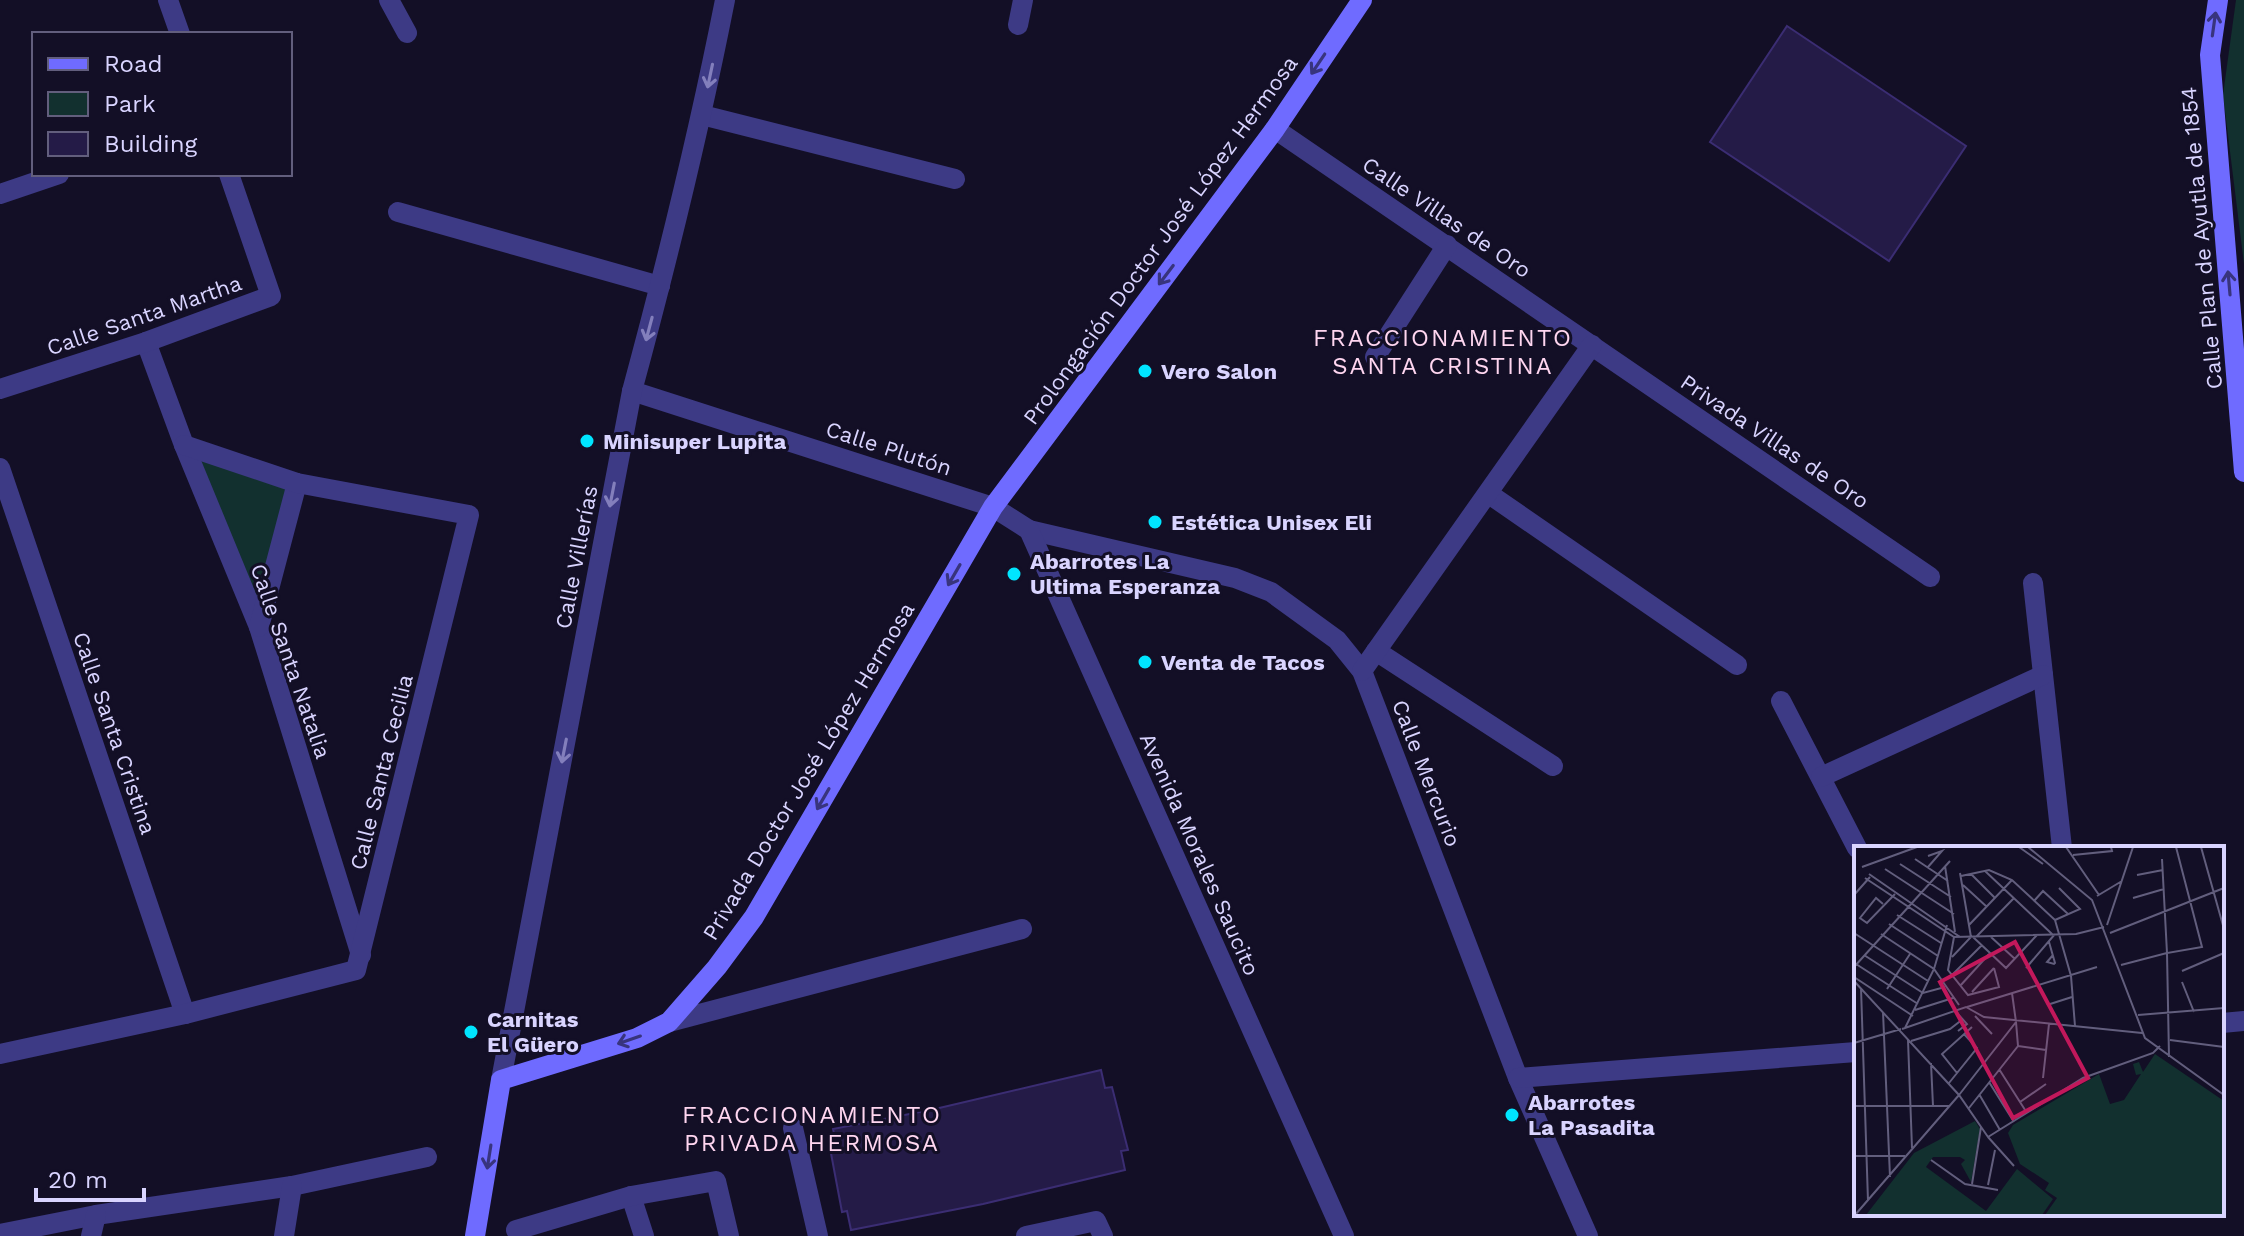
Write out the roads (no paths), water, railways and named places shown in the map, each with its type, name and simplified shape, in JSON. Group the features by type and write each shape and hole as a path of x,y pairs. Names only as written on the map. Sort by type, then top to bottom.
{"main road":[{"name":"Prolongación Doctor José López Hermosa","path":"993,507 1275,129 1362,0"},
{"name":"Calle Plan de Ayutla de 1854","path":"2218,0 2210,55 2244,472"},
{"name":"Privada Doctor José López Hermosa","path":"501,1080 637,1038 669,1022 717,967 754,917 993,507"},
{"path":"475,1236 501,1080"}],"street":[{"path":"168,0 179,32"},
{"path":"389,0 407,33"},
{"name":"Calle Villerías","path":"501,1080 632,391 702,115 725,0"},
{"path":"1018,25 1023,0"},
{"path":"702,115 955,179"},
{"name":"Calle Villas de Oro","path":"1275,129 1592,345"},
{"path":"0,194 53,176"},
{"name":"Calle Santa Martha","path":"0,389 146,342 271,296 230,176"},
{"path":"398,212 660,286"},
{"path":"1375,357 1447,245"},
{"name":"Calle Santa Natalia","path":"146,342 184,445 259,627 361,955"},
{"path":"1362,671 1592,345"},
{"name":"Privada Villas de Oro","path":"1592,345 1930,577"},
{"name":"Calle Plutón","path":"632,391 993,507"},
{"name":"Calle Santa Cecilia","path":"184,445 297,483 469,515 361,955"},
{"name":"Calle Santa Cristina","path":"0,468 185,1014"},
{"path":"259,627 297,483"},
{"path":"1489,494 1737,665"},
{"path":"993,507 1029,530"},
{"name":"Calle Mercurio","path":"1029,530 1235,578 1271,592 1337,640 1362,671 1518,1078 1588,1236"},
{"name":"Avenida Morales Saucito","path":"1029,530 1344,1236"},
{"path":"2033,583 2062,846"},
{"path":"1376,651 1553,766"},
{"path":"1821,777 2043,675"},
{"path":"1781,701 1856,846"},
{"path":"669,1022 1022,929"},
{"path":"0,1054 185,1014 356,970 361,955"},
{"path":"2224,1023 2244,1021"},
{"path":"1518,1078 1854,1052"},
{"path":"793,1128 818,1236"},
{"path":"0,1234 96,1215 292,1186 427,1157"},
{"path":"516,1230 631,1196 716,1181 729,1236"},
{"path":"284,1236 292,1186"},
{"path":"631,1196 644,1236"},
{"path":"91,1236 96,1215"},
{"path":"1026,1236 1100,1228"}],"place":[{"name":"Vero Salon","path":"1145,371"},
{"name":"Minisuper Lupita","path":"587,441"},
{"name":"Estética Unisex Eli","path":"1155,522"},
{"name":"Abarrotes La Ultima Esperanza","path":"1014,574"},
{"name":"Venta de Tacos","path":"1145,662"},
{"name":"Carnitas El Güero","path":"471,1032"},
{"name":"Abarrotes La Pasadita","path":"1512,1115"}],"district":[{"name":"FRACCIONAMIENTO SANTA CRISTINA","path":"1443,352"},
{"name":"FRACCIONAMIENTO PRIVADA HERMOSA","path":"812,1129"}]}
